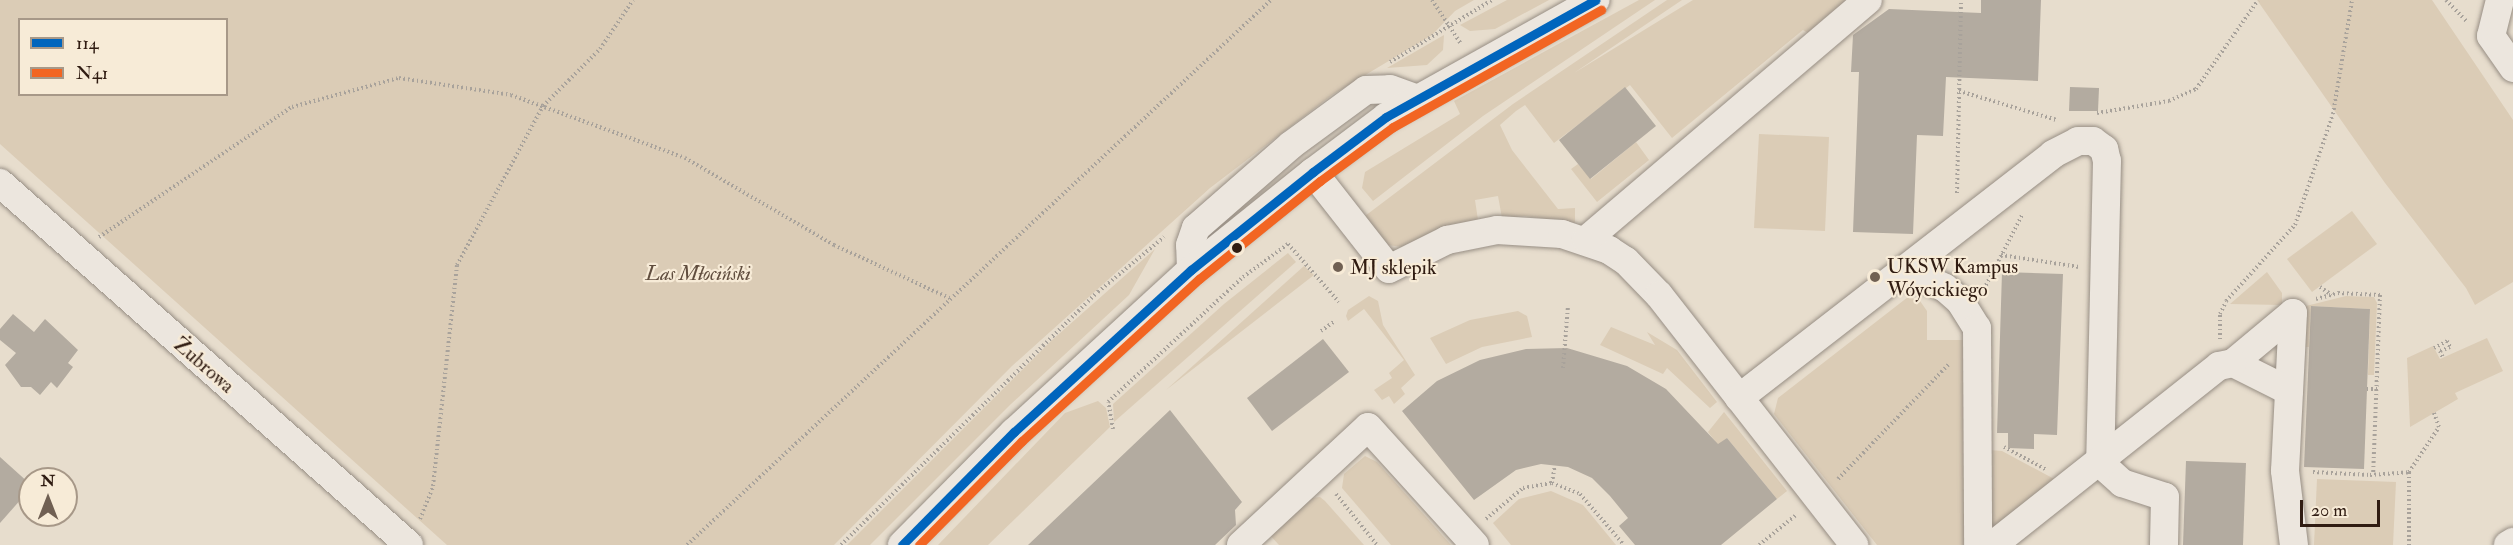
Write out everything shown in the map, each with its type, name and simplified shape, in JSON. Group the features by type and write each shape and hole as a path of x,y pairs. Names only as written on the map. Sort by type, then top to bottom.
{"street":[{"path":"902,545 1006,440 1191,270 1312,172 1360,135 1418,99 1595,0"},
{"path":"1586,240 1868,0"},
{"path":"2500,0 2491,36 2513,68"},
{"path":"1191,270 1190,245 1196,228 1291,145 1366,90 1390,89 1418,99"},
{"path":"1739,398 2053,154 2078,141 2093,141 2104,149 2107,161 2100,463 2122,483 2165,498 2164,545"},
{"path":"1312,172 1389,269 1447,240 1484,231 1538,230 1586,240 1609,250 1641,274 1854,545"},
{"name":"Żubrowa","path":"0,183 77,253 413,535"},
{"path":"1899,275 1928,280 1945,288 1969,314 1980,341 1978,545"},
{"path":"1993,545 2293,313"},
{"path":"2293,313 2285,471 2294,545"},
{"path":"2226,365 2289,391"},
{"path":"1241,545 1368,427 1475,545"},
{"path":"2508,545 2513,542"}],"path":[{"path":"413,535 433,486 457,265 543,106 600,49 633,0"},
{"path":"687,545 1271,0"},
{"path":"1432,0 1451,24"},
{"path":"1385,65 1492,0"},
{"path":"1956,230 1961,0"},
{"path":"2089,115 2169,101 2196,89 2258,0"},
{"path":"2226,365 2220,314 2226,301 2295,225 2333,114 2352,0"},
{"path":"77,253 292,107 399,78 511,94 685,158 834,245 950,298"},
{"path":"841,545 1098,292 1170,231"},
{"path":"1113,429 1108,402 1243,278 1288,244 1339,302"},
{"path":"2001,255 2104,271"},
{"path":"2320,287 2332,295"},
{"path":"2293,313 2293,305 2332,295 2380,295 2373,475"},
{"path":"1563,368 1568,306"},
{"path":"1321,331 1335,321"},
{"path":"1831,486 1957,356 1980,341"},
{"path":"2434,348 2447,341 2450,346 2440,351 2443,358"},
{"path":"2367,389 2377,389"},
{"path":"2409,545 2409,472 2439,427 2434,413"},
{"path":"1979,435 2073,483"},
{"path":"1552,483 1555,465"},
{"path":"2285,471 2373,475 2409,472"},
{"path":"1318,473 1377,545"},
{"path":"1488,517 1523,488 1552,483 1580,494 1624,545"},
{"path":"1759,545 1806,507"}],"green space":[{"name":"Las Młociński","path":"0,0 1474,0 1455,11 1432,35 1332,95 1210,188 1012,366 834,545 447,545 0,144"},
{"path":"1507,0 1549,0 1495,29 1470,31 1460,25"},
{"path":"1639,0 1655,0 1483,116 1373,201 1362,188 1365,172 1460,114 1454,101"},
{"path":"1667,0 1682,0 1574,73 1693,0 1853,0 1811,35 1803,30 1672,138 1630,85 1554,143 1525,105 1516,111 1500,125 1512,150 1558,209 1575,208 1575,223 1525,216 1502,218 1498,196 1475,200 1478,220 1403,247 1387,245 1365,216 1513,104"},
{"path":"2257,0 2432,0 2513,120 2513,282 2475,305 2466,288 2385,183"},
{"path":"1444,35 1443,50 1427,65 1387,68"},
{"path":"1759,134 1829,137 1825,231 1754,228"},
{"path":"1636,142 1649,160 1597,202 1571,169 1578,164 1591,179"},
{"path":"2352,211 2377,244 2312,292 2287,259"},
{"path":"1155,249 1129,295 1011,404 870,545 847,545 1051,341"},
{"path":"1288,253 1296,262 1114,422 1113,404 1224,304"},
{"path":"1304,266 1314,275 1166,390"},
{"path":"2267,272 2282,293 2282,305 2230,304"},
{"path":"1369,296 1378,301 1383,325 1415,375 1401,388 1405,394 1394,404 1389,396 1382,400 1374,390 1392,378 1389,373 1404,360 1364,309 1348,321 1346,316 1348,310"},
{"path":"2346,296 2374,297 2377,303 2374,375 2368,375 2370,309 2311,306 2309,347 2301,347 2306,306"},
{"path":"1908,297 1920,301 1927,311 1927,340 1971,340 1964,545 1877,545 1774,414 1778,398"},
{"path":"1518,311 1527,316 1532,337 1482,347 1446,364 1430,338 1470,320"},
{"path":"1611,327 1655,345 1647,332 1677,350 1717,402 1710,408 1667,368 1663,374 1600,345"},
{"path":"2487,338 2503,371 2455,393 2458,399 2410,427 2407,358 2433,346 2440,359"},
{"path":"1098,401 1106,408 1110,427 988,545 938,545 1065,413"},
{"path":"1724,412 1787,491 1777,499 1727,438 1718,445 1708,432"},
{"path":"1989,450 2002,451 2056,480 1986,535"},
{"path":"1365,456 1377,462 1451,545 1391,545 1342,488 1344,474"},
{"path":"2317,479 2396,482 2393,545 2314,545"},
{"path":"1551,491 1583,505 1616,545 1511,545 1493,523 1519,499"},
{"path":"1320,497 1364,545 1279,545 1267,532 1311,498"}],"building":[{"path":"1981,0 2041,0 2038,81 1946,77 1943,136 1917,135 1913,234 1853,232 1859,72 1851,72 1853,35 1889,9 1981,13"},
{"path":"1625,87 1656,126 1590,179 1559,140"},
{"path":"2070,87 2099,88 2098,111 2069,111"},
{"path":"2002,272 2063,274 2057,435 2034,434 2034,449 2008,448 2008,433 1997,433"},
{"path":"2311,306 2370,309 2364,469 2304,467"},
{"path":"13,314 34,332 45,319 78,350 68,363 73,367 57,388 51,382 40,395 31,387 21,387 5,365 16,353 0,340 0,329"},
{"path":"1323,339 1349,372 1272,431 1247,398"},
{"path":"1567,348 1627,366 1666,389 1718,444 1727,438 1777,499 1721,545 1635,545 1619,526 1628,518 1610,496 1592,478 1568,467 1541,464 1516,470 1474,500 1402,411 1437,381 1480,360 1526,349"},
{"path":"1170,410 1242,502 1235,510 1236,525 1215,545 1028,545"},
{"path":"0,457 18,473 18,503 0,523"},
{"path":"2186,461 2246,463 2243,545 2183,545"}],"transit line":[{"name":"114","path":"902,545 1014,432 1191,270 1313,172 1386,117 1595,0"},
{"name":"N41","path":"919,545 1022,441 1199,279 1320,181 1393,127 1601,10"}],"place":[{"name":"MJ sklepik","path":"1338,267"},
{"name":"UKSW Kampus Wóycickiego","path":"1875,277"}]}
